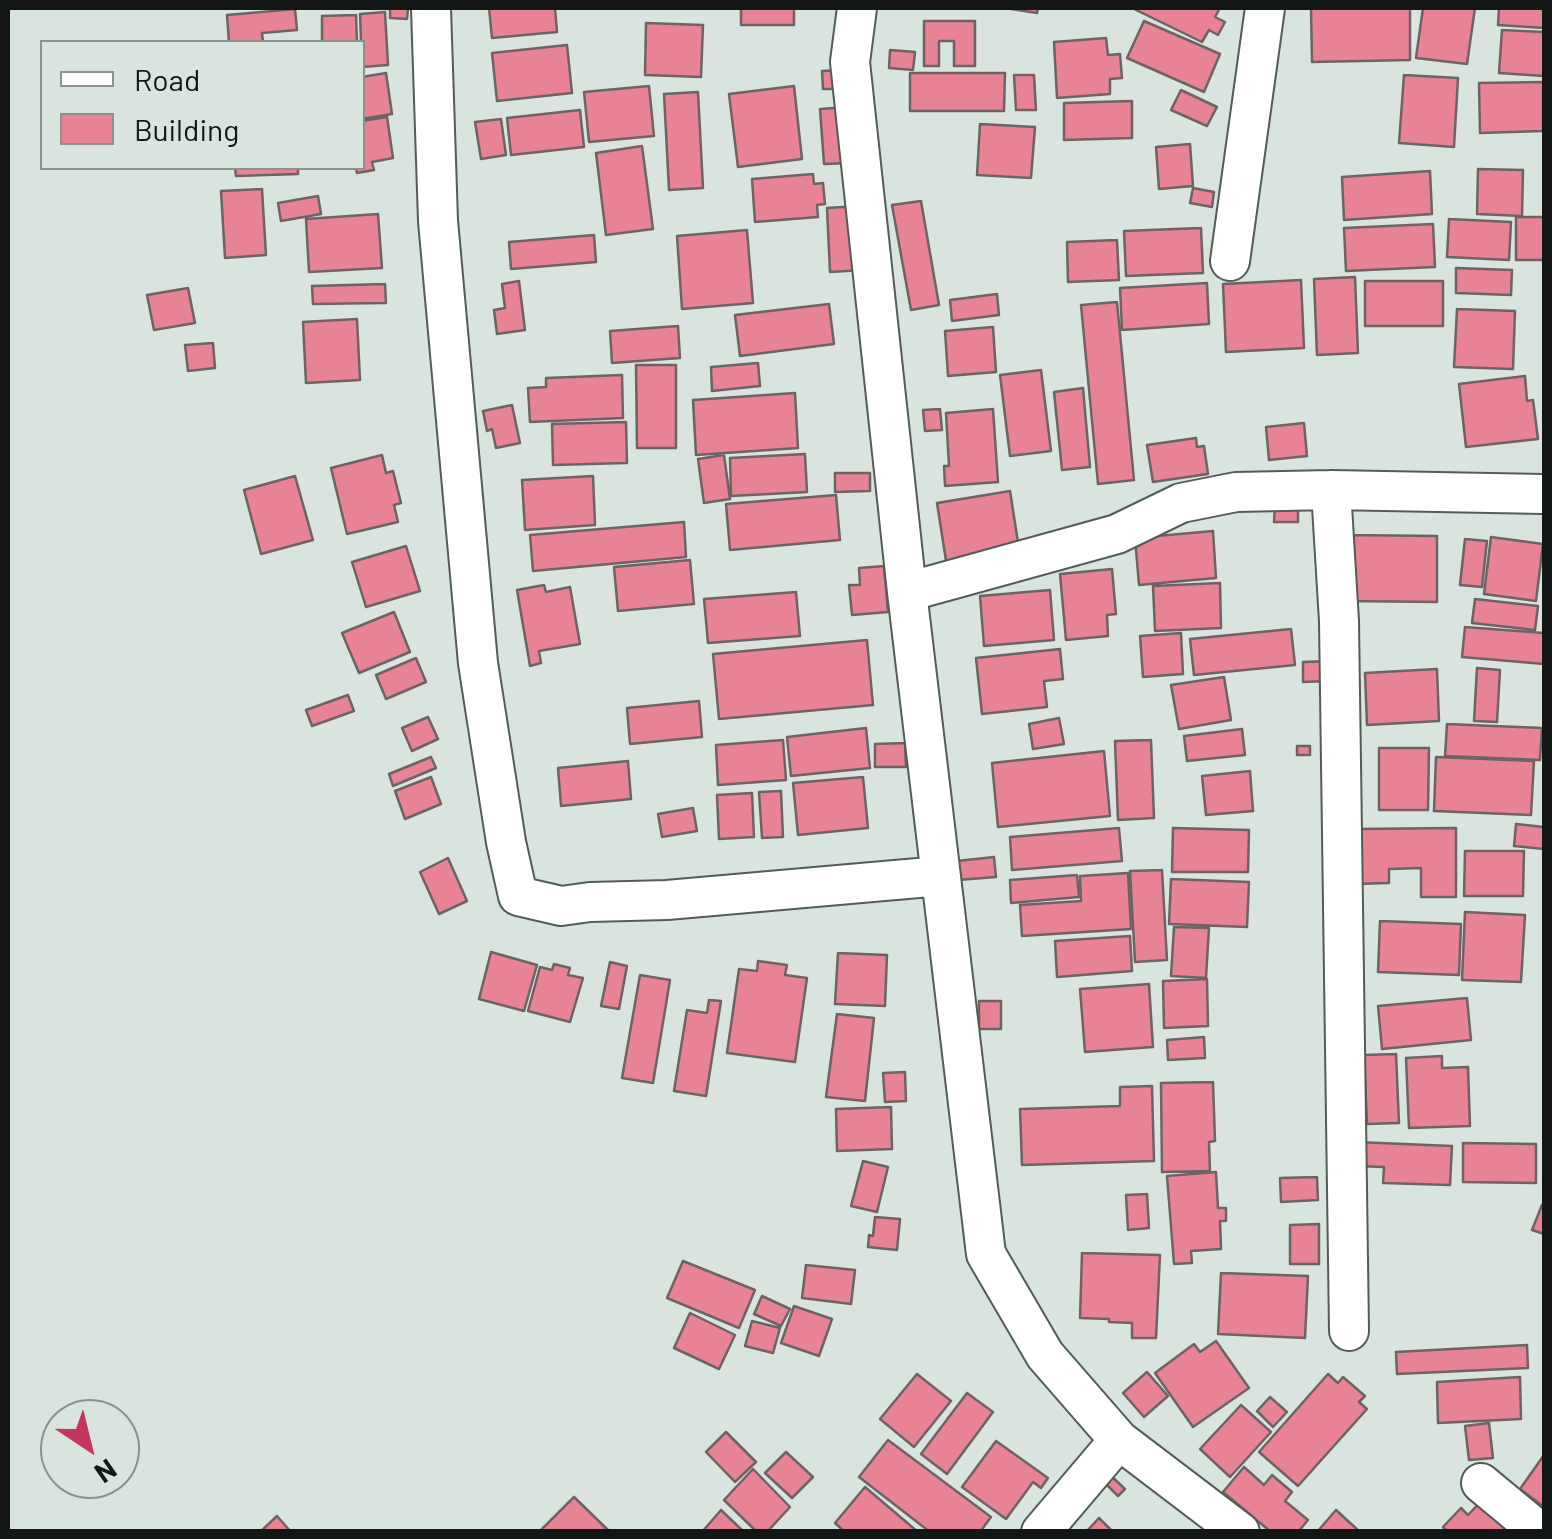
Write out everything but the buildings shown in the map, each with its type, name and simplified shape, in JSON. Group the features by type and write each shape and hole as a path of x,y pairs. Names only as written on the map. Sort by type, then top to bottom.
{"street":[{"path":"431,8 438,222 478,663 518,896 561,906 941,876"},
{"path":"857,8 850,62 907,592 986,1254 1045,1355 1119,1440 1240,1532"},
{"path":"1230,261 1265,8"},
{"path":"1331,490 1339,621 1350,1330"},
{"path":"907,592 1117,534 1181,504 1236,492 1544,494"},
{"path":"1041,1532 1119,1440"},
{"path":"1481,1482 1540,1532"}]}
